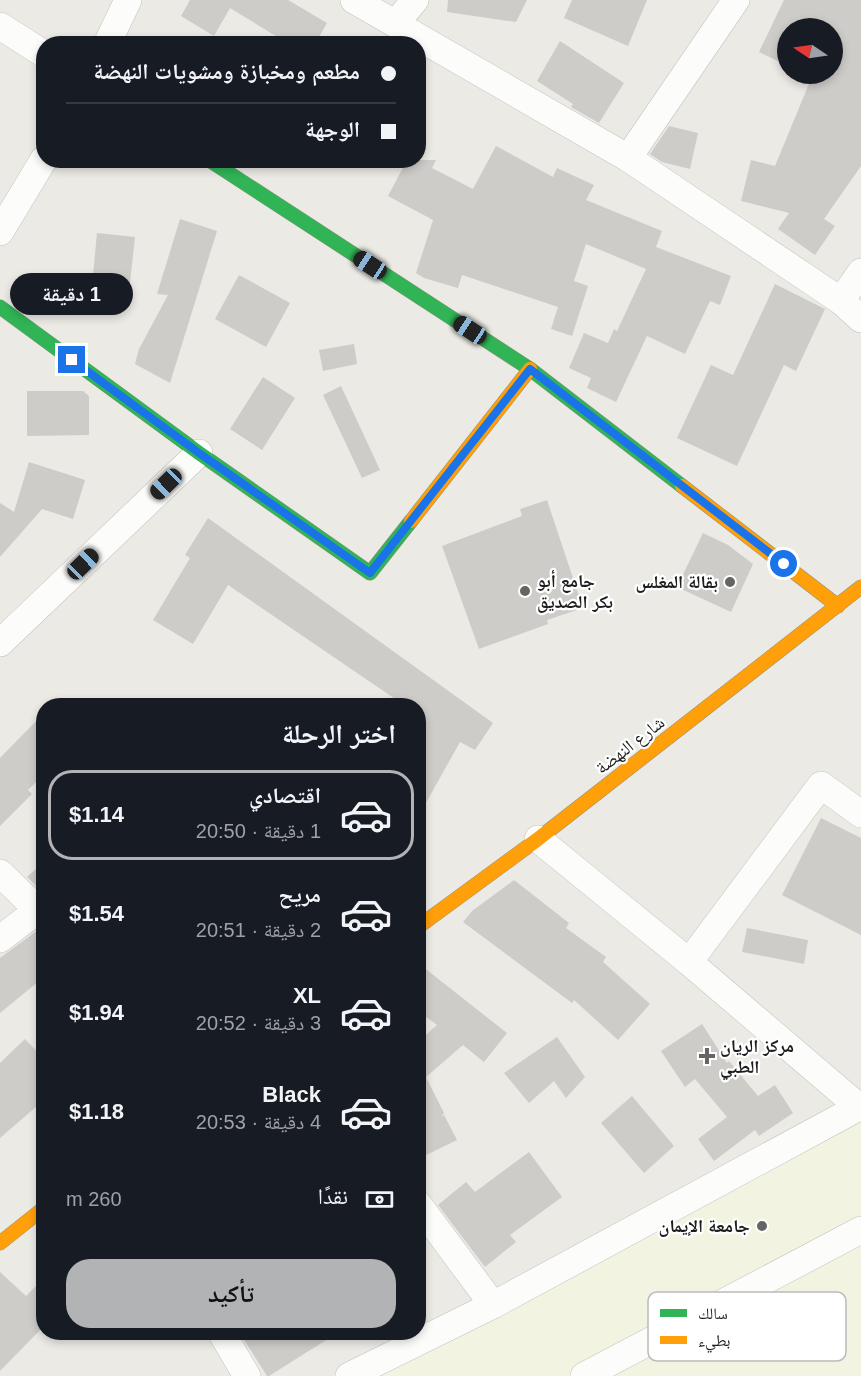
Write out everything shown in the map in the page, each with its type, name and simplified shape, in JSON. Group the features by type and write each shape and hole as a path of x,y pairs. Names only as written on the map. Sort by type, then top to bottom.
{"street":[{"path":"111,36 128,0"},
{"path":"354,0 418,36"},
{"path":"396,23 416,0"},
{"path":"627,158 736,0"},
{"path":"0,26 36,49"},
{"path":"426,41 627,158 841,301 861,319"},
{"path":"0,232 39,168"},
{"path":"221,168 530,369 838,606"},
{"path":"841,301 861,272"},
{"path":"0,307 199,453 370,573 530,369"},
{"path":"0,644 199,453"},
{"name":"شارع النهضة","path":"426,921 538,839 861,587"},
{"path":"688,962 820,785 861,814"},
{"path":"426,1338 493,1305 860,1107 538,839"},
{"path":"0,873 36,908"},
{"path":"0,939 36,916"},
{"path":"0,1243 36,1214"},
{"path":"426,1215 493,1305"},
{"path":"743,1292 861,1230"},
{"path":"226,1340 247,1376"},
{"path":"349,1376 422,1340"},
{"path":"584,1376 648,1342"}],"shaded area":[{"name":"جامعة الإيمان","path":"861,1121 861,1376 381,1376"}],"building":[{"path":"190,0 288,0 327,23 320,36 276,36 230,8 214,36 181,16"},
{"path":"448,0 527,0 516,22 447,12"},
{"path":"572,0 647,0 628,46 564,18"},
{"path":"784,0 861,0 861,166 824,219 835,226 815,255 778,229 789,213 741,201 751,160 775,166 809,84 843,84 843,18 777,18 777,61 759,52"},
{"path":"560,41 624,83 599,123 571,107 573,104 537,81"},
{"path":"669,126 698,133 690,169 662,162 650,154"},
{"path":"496,146 553,177 557,168 594,185 586,200 662,231 656,247 731,276 720,305 710,301 685,354 647,336 616,402 587,388 591,378 569,368 584,333 608,343 614,329 617,331 646,269 586,244 574,281 588,286 572,336 551,329 558,307 462,275 458,288 424,278 416,273 433,220 388,196 403,168 426,168 426,160 436,160 432,168 473,189"},
{"path":"180,219 217,231 170,383 135,364 139,349 168,295 157,294"},
{"path":"97,233 135,237 129,291 92,286"},
{"path":"239,275 290,303 266,347 215,319"},
{"path":"775,284 825,309 796,371 784,365 737,466 677,438 711,365 733,375"},
{"path":"354,344 357,364 323,371 319,350"},
{"path":"263,377 295,398 262,450 230,429"},
{"path":"341,386 380,470 362,478 323,395"},
{"path":"27,391 83,391 89,396 89,435 27,436"},
{"path":"29,462 85,480 73,519 42,509 0,557 0,503 14,512"},
{"path":"547,500 583,608 547,620 548,624 479,649 442,546 522,516 520,509"},
{"path":"208,518 493,723 475,750 460,742 426,803 426,698 394,698 228,585 193,644 153,620 190,558 185,555"},
{"path":"703,533 728,545 753,564 731,612 677,587"},
{"path":"36,721 36,782 28,790 32,794 0,826 0,758"},
{"path":"821,818 861,838 861,935 782,895"},
{"path":"36,869 36,885 27,877"},
{"path":"514,880 569,923 566,928 606,957 603,962 650,1004 618,1040 574,1000 572,1003 463,922 472,911"},
{"path":"747,928 808,940 804,964 742,952"},
{"path":"36,931 36,984 0,1013 0,958"},
{"path":"426,969 507,1033 484,1062 463,1045 426,1077 426,1035 437,1025 426,1017"},
{"path":"702,1024 727,1063 729,1061 758,1096 775,1085 793,1113 759,1136 755,1130 714,1161 698,1139 727,1117 695,1079 685,1087 661,1051"},
{"path":"557,1037 585,1077 566,1098 554,1081 529,1103 504,1073"},
{"path":"25,1039 36,1051 36,1107 0,1138 0,1063"},
{"path":"426,1077 444,1113 441,1117 444,1115 457,1140 426,1155"},
{"path":"632,1096 674,1146 644,1173 601,1123"},
{"path":"529,1152 562,1197 510,1235 516,1242 485,1267 438,1205 466,1182 475,1192"},
{"path":"0,1272 26,1296 36,1286 36,1334 0,1371"},
{"path":"244,1340 326,1340 269,1376"}],"traffic: fast":[{"path":"221,168 530,369 682,486"},
{"path":"0,307 199,453 370,573 411,521"}],"traffic: slow":[{"path":"411,521 530,369"},
{"path":"682,486 838,606"},
{"path":"426,921 538,839 861,587"},
{"path":"0,1243 36,1214"}],"place":[{"name":"بقالة المغلس","path":"730,582"},
{"name":"جامع أبو بكر الصديق","path":"525,591"},
{"name":"مركز الريان الطبي","path":"707,1056"},
{"name":"جامعة الإيمان","path":"762,1226"}],"route":[{"path":"72,360 199,453 370,573 530,369 784,564"}]}
